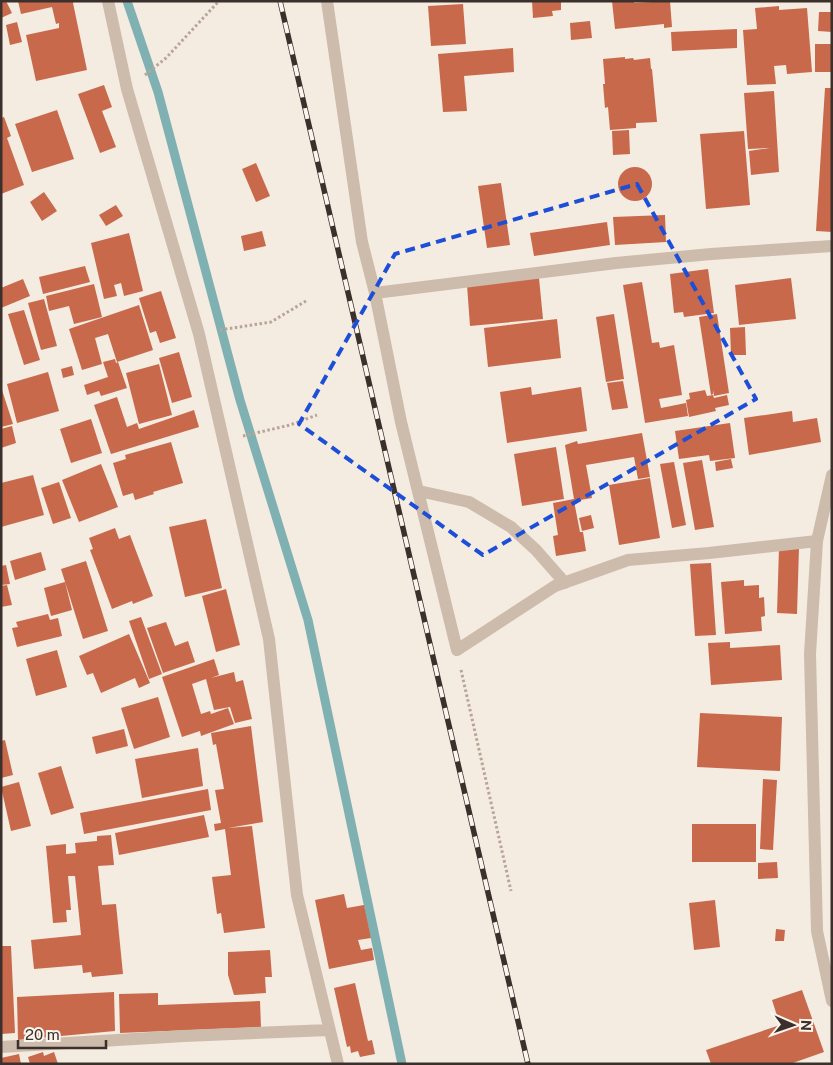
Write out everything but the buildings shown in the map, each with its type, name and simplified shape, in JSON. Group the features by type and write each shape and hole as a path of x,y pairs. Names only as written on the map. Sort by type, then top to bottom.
{"street":[{"path":"108,1 128,90 199,334 269,639 297,895 338,1064"},
{"path":"327,1 362,242 375,293 401,422 457,650 555,586 628,560 817,541"},
{"path":"375,293 626,262 832,246"},
{"path":"832,475 817,541 810,654 817,930 832,1001"},
{"path":"419,491 469,502 512,527 536,550 565,583"},
{"path":"1,1047 184,1036 329,1030"}],"path":[{"path":"128,90 166,58 219,1"},
{"path":"199,334 272,322 306,301"},
{"path":"223,440 290,425 317,415"},
{"path":"457,650 511,891"}],"highlighted area":[{"path":"637,184 756,399 483,555 299,424 395,254"}],"waterway":[{"path":"127,1 158,92 240,400 308,620 402,1064"}],"railway":[{"path":"280,1 528,1064"}]}
